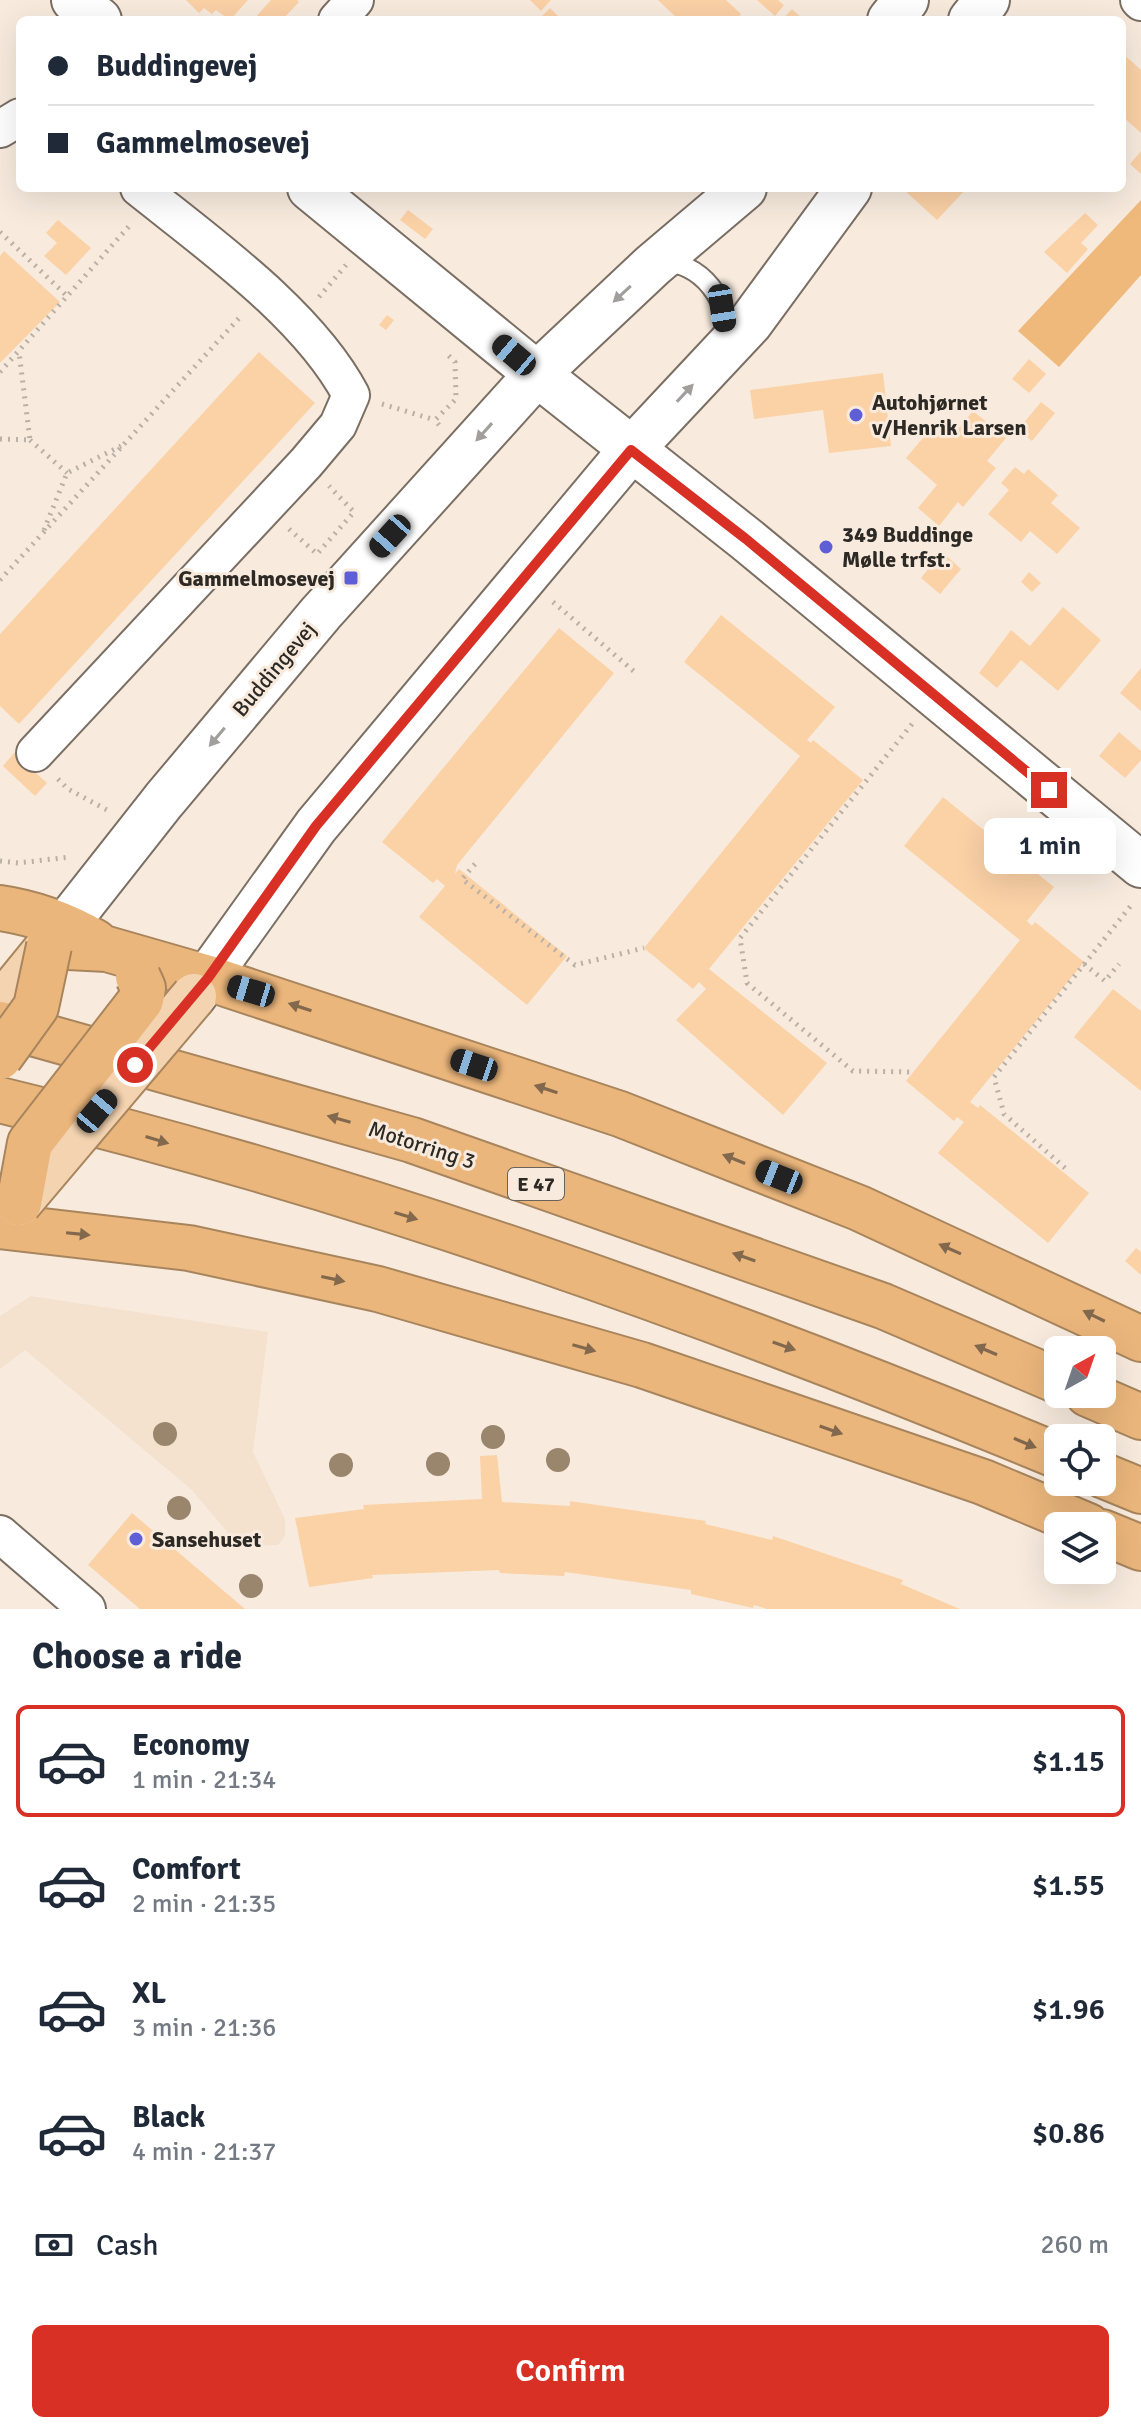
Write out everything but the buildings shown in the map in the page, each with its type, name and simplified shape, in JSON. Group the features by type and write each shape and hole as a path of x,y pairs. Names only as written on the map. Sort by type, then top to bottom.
{"highway":[{"path":"0,908 24,911 58,936 122,963 620,1114 859,1208 1141,1339"},
{"path":"0,1057 36,1007 58,936"},
{"path":"122,963 143,988 141,1000 30,1143 6,1217 189,1248 378,1289 642,1365 983,1482 1055,1512"},
{"name":"Motorring 3","path":"0,1024 412,1140 883,1306 1044,1375"},
{"path":"0,1100 125,1130 472,1236 839,1365 1044,1450"},
{"path":"1116,1406 1141,1417"},
{"path":"1116,1481 1141,1491"},
{"path":"1116,1538 1141,1548"}],"main road":[{"name":"Buddingevej","path":"0,1006 58,936"},
{"path":"6,1217 201,987"}],"street":[{"path":"341,16 355,0"},
{"path":"893,16 906,0"},
{"path":"974,16 987,0"},
{"path":"315,192 631,450 746,539 1141,865"},
{"name":"Buddingevej","path":"58,936 321,613 537,374 653,265 739,192"},
{"path":"201,987 316,826 631,450 750,323 846,192"},
{"path":"35,753 306,463 338,425 351,395 334,362 238,267 145,193"},
{"path":"0,1534 87,1609"}],"lane":[{"path":"653,265 669,262 684,266 700,275 716,293 726,332 715,361"}],"path":[{"path":"0,372 68,297 145,193"},
{"path":"0,232 68,297"},
{"path":"296,325 369,237"},
{"path":"0,580 261,290"},
{"path":"19,351 30,440"},
{"path":"435,420 456,399 455,362 444,352"},
{"path":"351,395 435,420 464,455"},
{"path":"0,439 30,440 67,473"},
{"path":"43,533 67,473 125,443"},
{"path":"265,506 317,554 354,512 306,463"},
{"path":"525,578 637,674"},
{"path":"914,1072 853,1071 747,983 740,938 935,695"},
{"path":"68,789 108,811"},
{"path":"0,861 18,863 70,857 113,865"},
{"path":"475,864 462,879 575,965 644,948"},
{"path":"1065,1168 1004,1114 994,1077 1141,893"},
{"path":"1084,964 1105,981 1119,964"}],"shaded area":[{"path":"1141,200 1141,275 1059,367 1018,331"},
{"path":"31,1296 268,1332 253,1452 285,1519 285,1536 278,1545 257,1546 228,1533 192,1490 25,1350 0,1369 0,1316"}],"place":[{"name":"Autohjørnet v/Henrik Larsen","path":"856,415"},
{"name":"349 Buddinge Mølle trfst.","path":"826,547"},
{"name":"Gammelmosevej","path":"351,578"},
{"name":"Sansehuset","path":"136,1539"}],"route":[{"path":"135,1065 208,978 316,826 631,450 746,539 1049,790"}]}
